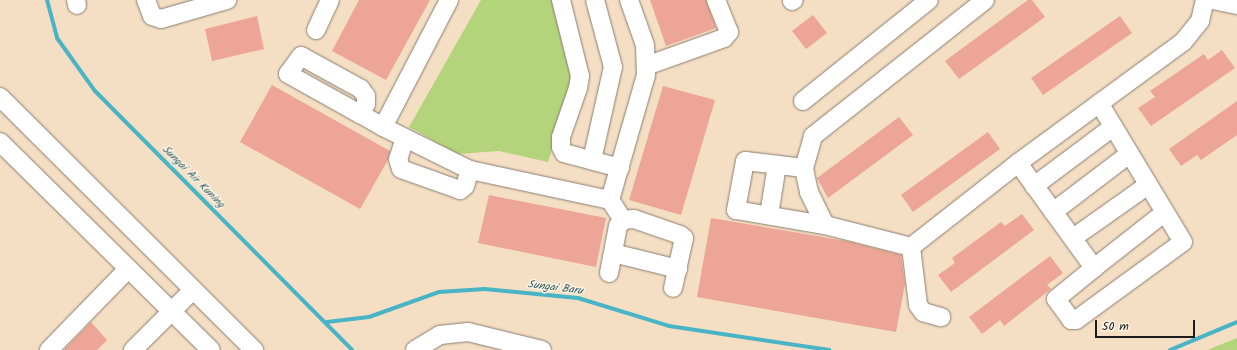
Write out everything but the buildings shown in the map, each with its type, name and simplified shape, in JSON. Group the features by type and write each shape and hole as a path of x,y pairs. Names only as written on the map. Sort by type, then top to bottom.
{"lane":[{"path":"146,0 152,16 161,19 227,0"},
{"path":"316,30 329,0"},
{"path":"383,127 449,0"},
{"path":"561,0 580,76 561,137 561,147 564,152 620,168"},
{"path":"592,160 613,67 595,0"},
{"path":"610,200 646,75 645,45 629,0"},
{"path":"646,66 724,38 729,32 716,0"},
{"path":"803,101 929,0"},
{"path":"825,225 809,192 804,168 812,136 985,0"},
{"path":"911,247 1018,163 1183,42 1200,21 1205,0"},
{"path":"1213,0 1237,4"},
{"path":"0,97 254,350"},
{"path":"1099,103 1164,213 1183,242 1076,320 1071,320 1056,299 1164,213"},
{"path":"360,114 470,170 610,200 623,220"},
{"path":"1034,186 1114,127"},
{"path":"405,138 398,159 401,169 460,190 465,186 470,170"},
{"path":"0,142 211,350"},
{"path":"1053,212 1129,154"},
{"path":"804,168 746,161 736,210 825,225 911,247"},
{"path":"1018,163 1094,268"},
{"path":"769,215 777,165"},
{"path":"1072,238 1148,185"},
{"path":"610,273 618,226 623,220 634,219 680,235 685,242 673,288"},
{"path":"911,247 918,305 923,312 941,317"},
{"path":"613,253 678,269"},
{"path":"49,350 128,269"},
{"path":"133,350 193,290"},
{"path":"415,350 440,335 468,332 542,350"}],"green space":[{"path":"481,0 552,0 576,71 548,162 499,151 458,154 409,127"},
{"path":"1237,338 1237,350 1207,350"}],"waterway":[{"name":"Sungai Air Kuning","path":"47,0 57,38 95,91 352,350"},
{"name":"Sungai Baru","path":"327,322 369,317 439,292 485,289 578,298 669,326 829,350"},
{"name":"Sungai Baru","path":"1170,350 1237,322"}]}
